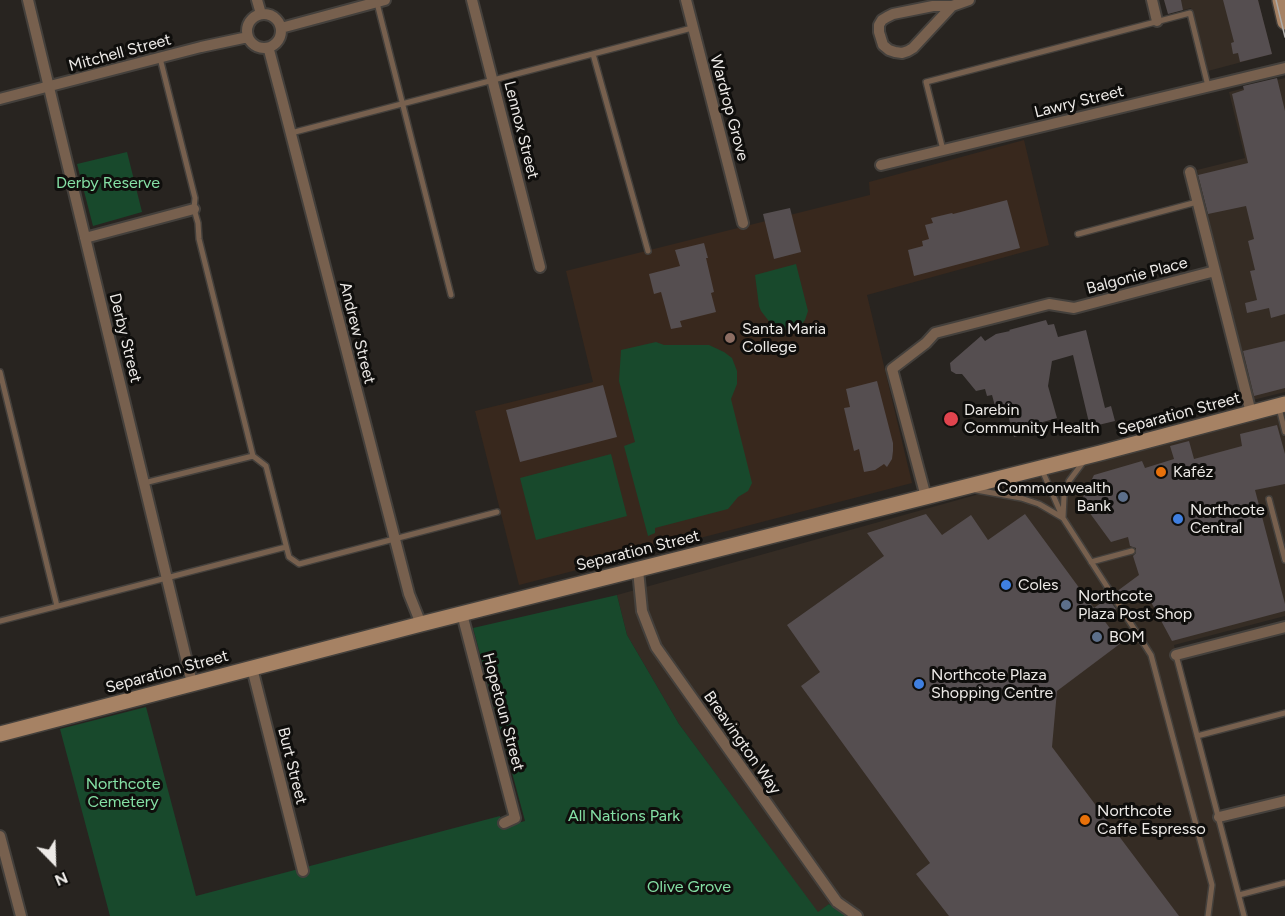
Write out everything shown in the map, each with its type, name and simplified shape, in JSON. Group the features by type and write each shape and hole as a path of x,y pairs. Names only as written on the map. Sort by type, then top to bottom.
{"street":[{"name":"Derby Street","path":"28,0 192,683"},
{"path":"257,0 261,14"},
{"name":"Lennox Street","path":"472,0 540,267"},
{"name":"Wardrop Grove","path":"686,0 744,223"},
{"path":"952,6 908,51 895,52 883,45 879,25 887,17 933,6 952,6 969,0"},
{"path":"1152,0 1157,21"},
{"path":"1280,0 1285,22"},
{"path":"281,28 381,1"},
{"path":"261,14 273,16 281,28 279,40 267,48 255,46 248,37 248,25 251,20 261,14"},
{"name":"Mitchell Street","path":"0,99 248,37"},
{"name":"Andrew Street","path":"267,48 275,71 409,594 421,624"},
{"name":"Lawry Street","path":"881,165 1285,68"},
{"path":"1190,172 1251,413"},
{"path":"85,238 194,209"},
{"name":"Balgonie Place","path":"926,497 892,369 935,333 1049,304 1074,308 1215,271"},
{"name":"Separation Street","path":"0,734 421,624 1088,457 1282,405"},
{"name":"Breavington Way","path":"638,570 642,611 656,647 837,902 856,916"},
{"name":"Hopetoun Street","path":"462,614 514,820"},
{"path":"1176,655 1285,627"},
{"name":"Burt Street","path":"252,668 303,871"},
{"path":"1219,818 1285,801"},
{"path":"0,836 21,916"}],"lane":[{"path":"381,1 402,103 451,295"},
{"path":"943,150 926,82 1190,13 1208,86"},
{"path":"291,133 693,28"},
{"path":"594,54 648,251"},
{"path":"160,58 195,198 194,209 199,239 253,456 266,466 289,557 298,564 497,512"},
{"path":"1078,234 1197,202"},
{"path":"0,372 57,606"},
{"path":"1282,405 1285,432"},
{"path":"144,483 253,456"},
{"path":"1063,518 1064,496 1069,482 1088,457"},
{"path":"1041,468 1063,518 1151,655 1212,885 1208,916"},
{"path":"966,488 1021,498 1039,504 1063,518"},
{"path":"1269,499 1285,560"},
{"path":"0,621 286,547"},
{"path":"1091,562 1132,551"},
{"path":"1176,655 1244,916"},
{"path":"1197,736 1285,712"},
{"path":"1239,896 1285,883"}],"shaded area":[{"path":"1164,0 1258,0 1272,54 1208,71 1191,8 1168,14"},
{"path":"1285,78 1285,392 1253,400 1197,170 1245,158 1229,92"},
{"name":"Santa Maria College","path":"1024,140 1049,245 867,295 912,483 519,585 475,411 593,382 566,271 870,195 869,182"},
{"name":"Northcote Plaza Shopping Centre","path":"1285,412 1285,616 1174,645 1194,736 1241,916 847,916 829,904 818,913 679,724 627,635 617,595 1094,462"}],"green space":[{"name":"Derby Reserve","path":"127,152 142,212 93,226 77,164"},
{"path":"796,264 808,311 801,325 787,330 776,327 761,311 755,275"},
{"path":"656,342 664,345 709,345 732,358 737,371 737,384 731,399 752,483 748,491 738,497 728,509 655,528 655,533 648,536 624,446 635,442 619,381 621,350"},
{"path":"611,454 627,516 536,540 520,478"},
{"name":"All Nations Park","path":"617,595 627,635 679,724 818,912 829,904 847,916 110,916 60,729 146,707 196,896 500,816 503,827 525,821 473,628"}],"building":[{"path":"1164,0 1181,0 1183,10 1168,14"},
{"path":"1223,0 1258,0 1272,54 1240,62 1238,53 1233,54 1231,43 1234,42"},
{"path":"1277,78 1285,111 1285,314 1271,318 1269,308 1247,313 1245,303 1257,300 1250,271 1255,270 1248,241 1254,239 1246,206 1208,214 1198,175 1248,163 1232,94 1244,90 1243,86"},
{"path":"1007,200 1020,248 914,276 908,250 923,246 922,241 929,239 925,225 933,223 931,218"},
{"path":"790,208 801,252 774,259 763,214"},
{"path":"704,243 716,312 680,321 682,327 671,329 661,292 654,294 649,274 680,266 675,250"},
{"path":"1046,320 1048,325 1054,324 1058,337 1086,330 1105,408 1111,406 1115,421 1090,427 1073,355 1052,361 1048,386 1057,418 1043,422 1044,428 1014,437 1008,415 1002,416 1000,405 995,406 992,395 987,396 985,389 976,391 962,374 951,371 950,363 981,336 985,341 996,334"},
{"path":"1285,341 1285,388 1254,396 1243,351"},
{"path":"877,381 893,443 892,459 887,467 884,464 875,470 864,472 859,449 854,451 844,408 850,407 846,389"},
{"path":"603,385 617,437 520,462 506,410"},
{"name":"Northcote Central","path":"1277,425 1285,454 1285,484 1255,490 1285,611 1172,641 1144,589 1124,604 1116,592 1139,575 1133,556 1136,548 1130,546 1128,537 1111,542 1081,501 1094,475 1142,461 1145,468 1174,459 1170,446 1189,441 1194,459 1242,446 1240,434"},
{"name":"Northcote Plaza Shopping Centre","path":"926,514 942,535 971,515 988,540 1025,514 1094,608 1108,598 1116,609 1103,619 1121,643 1057,691 1052,747 1179,916 949,916 916,874 930,863 801,686 820,672 787,625 884,556 867,533"}],"tram line":[{"path":"1276,0 1285,37"}],"place":[{"name":"Santa Maria College","path":"730,338"},
{"name":"Darebin Community Health","path":"951,419"},
{"name":"Kaféz","path":"1161,472"},
{"name":"Commonwealth Bank","path":"1123,497"},
{"name":"Northcote Central","path":"1178,519"},
{"name":"Coles","path":"1006,585"},
{"name":"Northcote Plaza Post Shop","path":"1066,605"},
{"name":"BOM","path":"1097,637"},
{"name":"Northcote Plaza Shopping Centre","path":"919,684"},
{"name":"Northcote Caffe Espresso","path":"1085,820"}],"park label":[{"name":"Northcote Cemetery","path":"123,793"},
{"name":"Olive Grove","path":"689,887"}]}
